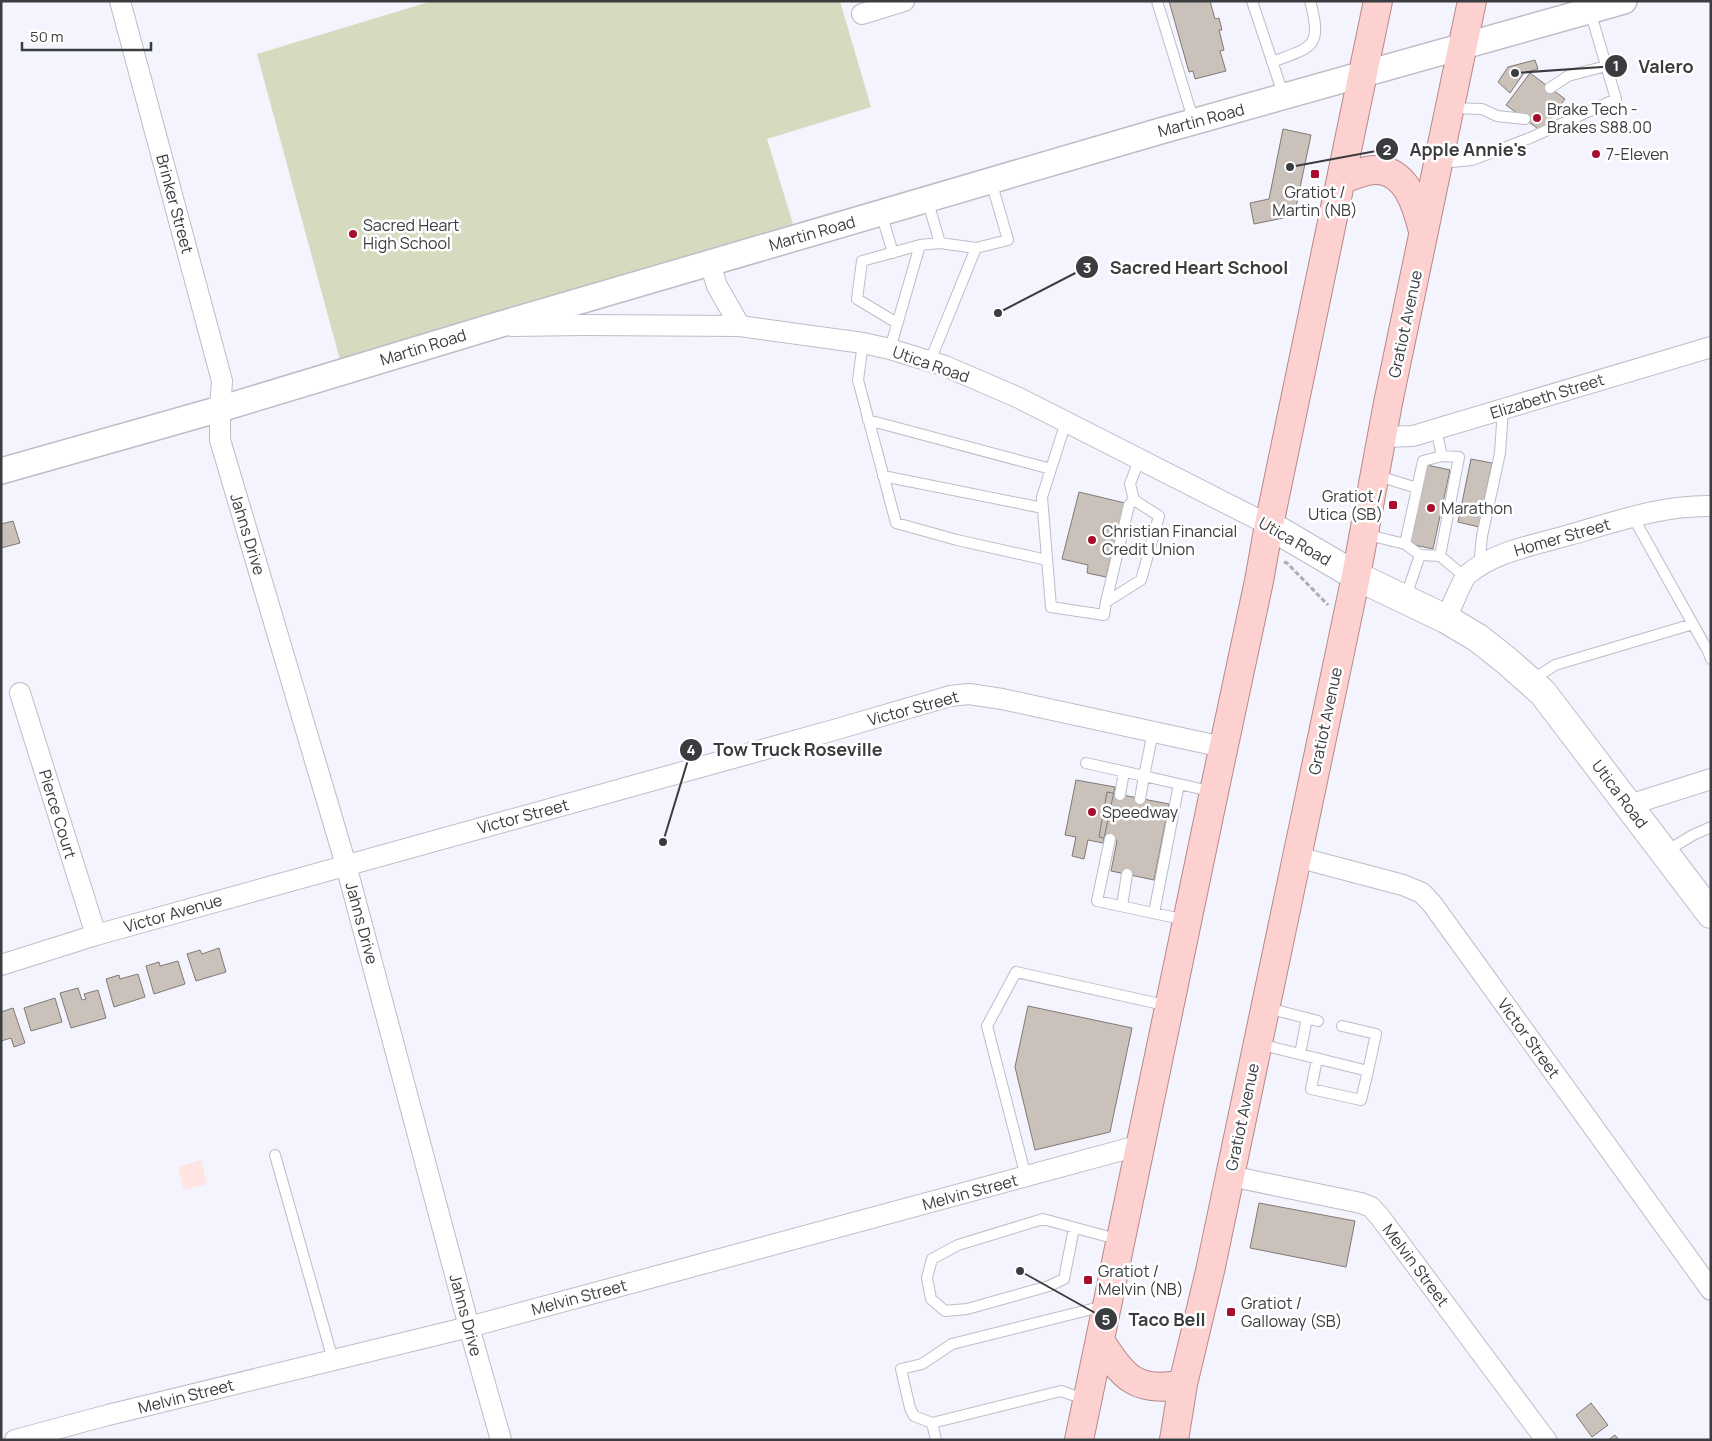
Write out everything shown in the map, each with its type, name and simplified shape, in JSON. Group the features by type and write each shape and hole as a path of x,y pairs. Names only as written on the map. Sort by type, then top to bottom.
{"main road":[{"path":"1079,1440 1223,747 1260,581 1269,525 1378,1"},
{"name":"Gratiot Avenue","path":"1174,1440 1184,1384 1298,857 1356,576 1374,475 1472,1"},
{"path":"1342,180 1362,172 1377,170 1390,173 1410,192 1417,207 1424,235"},
{"name":"Utica Road","path":"1269,525 1356,576 1446,619 1478,638 1507,661 1542,693 1711,914"},
{"path":"1100,1340 1114,1363 1137,1383 1167,1388 1184,1384"}],"street":[{"name":"Brinker Street","path":"120,1 222,381 220,408"},
{"path":"862,14 904,1"},
{"name":"Martin Road","path":"2,468 220,408 991,180 1620,2"},
{"path":"710,263 718,286 740,326"},
{"name":"Utica Road","path":"491,327 584,325 740,326 863,343 890,349 944,366 1017,397 1269,525"},
{"name":"Elizabeth Street","path":"1382,436 1413,436 1711,347"},
{"name":"Jahns Drive","path":"220,408 220,440 346,865 468,1326 501,1440"},
{"name":"Homer Street","path":"1472,571 1505,554 1649,512 1711,506"},
{"path":"1446,619 1472,571"},
{"name":"Pierce Court","path":"20,694 96,935"},
{"name":"Victor Street","path":"346,865 824,733 950,696 969,694 1002,699 1223,747"},
{"path":"1629,805 1711,779"},
{"name":"Victor Street","path":"1298,857 1403,884 1422,893 1428,899 1711,1290"},
{"name":"Victor Avenue","path":"1,965 96,935 346,865"},
{"name":"Melvin Street","path":"14,1440 468,1326 1141,1145"},
{"name":"Melvin Street","path":"1230,1176 1360,1203 1371,1207 1546,1440"}],"lane":[{"path":"1158,1 1194,122"},
{"path":"1252,1 1284,97"},
{"path":"1272,62 1300,52 1310,46 1316,36 1315,19 1310,1"},
{"path":"1439,163 1472,160 1530,138 1616,99 1590,11"},
{"path":"1550,88 1568,76 1606,66"},
{"path":"1450,108 1482,109 1497,116 1525,119"},
{"path":"897,323 857,299 862,261 920,245 940,243 976,248 1008,240 991,180"},
{"path":"927,199 940,243"},
{"path":"881,212 893,253"},
{"path":"890,349 920,245"},
{"path":"930,361 976,248"},
{"path":"863,343 858,380 896,523 957,540 1047,560"},
{"path":"1363,534 1404,544 1420,555 1440,556 1472,571 1482,536 1500,452 1503,409"},
{"path":"868,420 1051,469"},
{"path":"1066,422 1042,497 1051,607 1104,615 1129,505 1134,500"},
{"path":"1436,429 1442,456"},
{"path":"1404,544 1423,461 1442,456 1459,457 1440,556"},
{"path":"1106,602 1141,580 1159,516 1134,500 1130,484 1139,460"},
{"path":"1374,475 1417,488"},
{"path":"883,476 1043,508"},
{"path":"1632,517 1711,659"},
{"path":"1405,600 1420,555"},
{"path":"1530,682 1556,665 1693,624"},
{"path":"1140,799 1153,732"},
{"path":"1086,763 1214,792"},
{"path":"1120,795 1124,772"},
{"path":"1154,913 1179,784"},
{"path":"1664,852 1711,827"},
{"path":"1110,839 1097,901 1188,920"},
{"path":"1122,906 1127,874"},
{"path":"1026,1177 987,1026 1016,972 1170,1006"},
{"path":"1266,1008 1318,1021"},
{"path":"1300,1054 1307,1018"},
{"path":"1317,1059 1311,1089 1362,1100 1376,1034 1342,1026"},
{"path":"1258,1044 1368,1071"},
{"path":"275,1155 333,1360"},
{"path":"1074,1228 1064,1278 1049,1286 967,1309 945,1311 931,1299 927,1278 932,1259 958,1245 1043,1220 1121,1240"},
{"path":"1087,1400 1061,1391 932,1423 914,1416 910,1408 901,1369 922,1364 952,1344 1107,1306"},
{"path":"932,1423 936,1440"}],"path":[{"path":"1282,562 1287,563 1330,607"}],"shaded area":[{"path":"201,1160 207,1184 184,1190 178,1167"}],"green space":[{"path":"432,1 840,1 871,107 767,139 794,227 340,360 257,54"}],"building":[{"path":"1169,1 1210,1 1215,19 1219,18 1222,30 1219,30 1224,50 1220,51 1226,71 1195,79 1193,71 1189,72"},
{"path":"1535,60 1538,69 1524,73 1510,93 1498,82 1508,67"},
{"path":"1530,73 1565,99 1541,131 1506,105"},
{"path":"1283,129 1311,135 1296,207 1288,217 1254,224 1250,203 1269,199"},
{"path":"1471,459 1492,463 1479,527 1458,522"},
{"path":"1427,465 1450,470 1433,549 1410,544"},
{"name":"Christian Financial Credit Union","path":"1079,492 1125,503 1106,577 1087,573 1088,565 1062,559"},
{"path":"13,521 20,543 1,548 1,524"},
{"path":"1076,780 1115,787 1103,843 1088,840 1084,859 1072,856 1076,837 1065,835"},
{"path":"1107,792 1169,804 1154,880 1111,871 1117,841 1099,837"},
{"path":"219,948 226,972 196,981 187,954 200,950 202,954"},
{"path":"178,961 185,984 154,994 146,966 159,962 160,966"},
{"path":"138,974 145,997 114,1007 106,979 119,975 120,979"},
{"path":"78,988 82,1000 86,999 84,994 98,990 106,1018 71,1028 60,993"},
{"path":"55,998 62,1022 31,1031 24,1008"},
{"path":"1028,1006 1132,1028 1110,1132 1035,1150 1015,1067"},
{"path":"13,1008 25,1043 14,1047 11,1038 1,1041 1,1012"},
{"path":"1259,1203 1355,1221 1346,1267 1250,1248"},
{"path":"1591,1403 1608,1425 1592,1437 1576,1415"},
{"path":"1615,1435 1619,1440 1608,1440"}],"place":[{"name":"Valero","path":"1515,73"},
{"name":"Brake Tech - Brakes S88.00","path":"1537,118"},
{"name":"7-Eleven","path":"1596,154"},
{"name":"Apple Annie's","path":"1290,167"},
{"name":"Gratiot / Martin (NB)","path":"1315,174"},
{"name":"Sacred Heart High School","path":"353,234"},
{"name":"Sacred Heart School","path":"998,313"},
{"name":"Gratiot / Utica (SB)","path":"1393,505"},
{"name":"Marathon","path":"1431,508"},
{"name":"Christian Financial Credit Union","path":"1092,540"},
{"name":"Speedway","path":"1092,812"},
{"name":"Tow Truck Roseville","path":"663,842"},
{"name":"Taco Bell","path":"1020,1271"},
{"name":"Gratiot / Melvin (NB)","path":"1088,1280"},
{"name":"Gratiot / Galloway (SB)","path":"1231,1312"}]}
